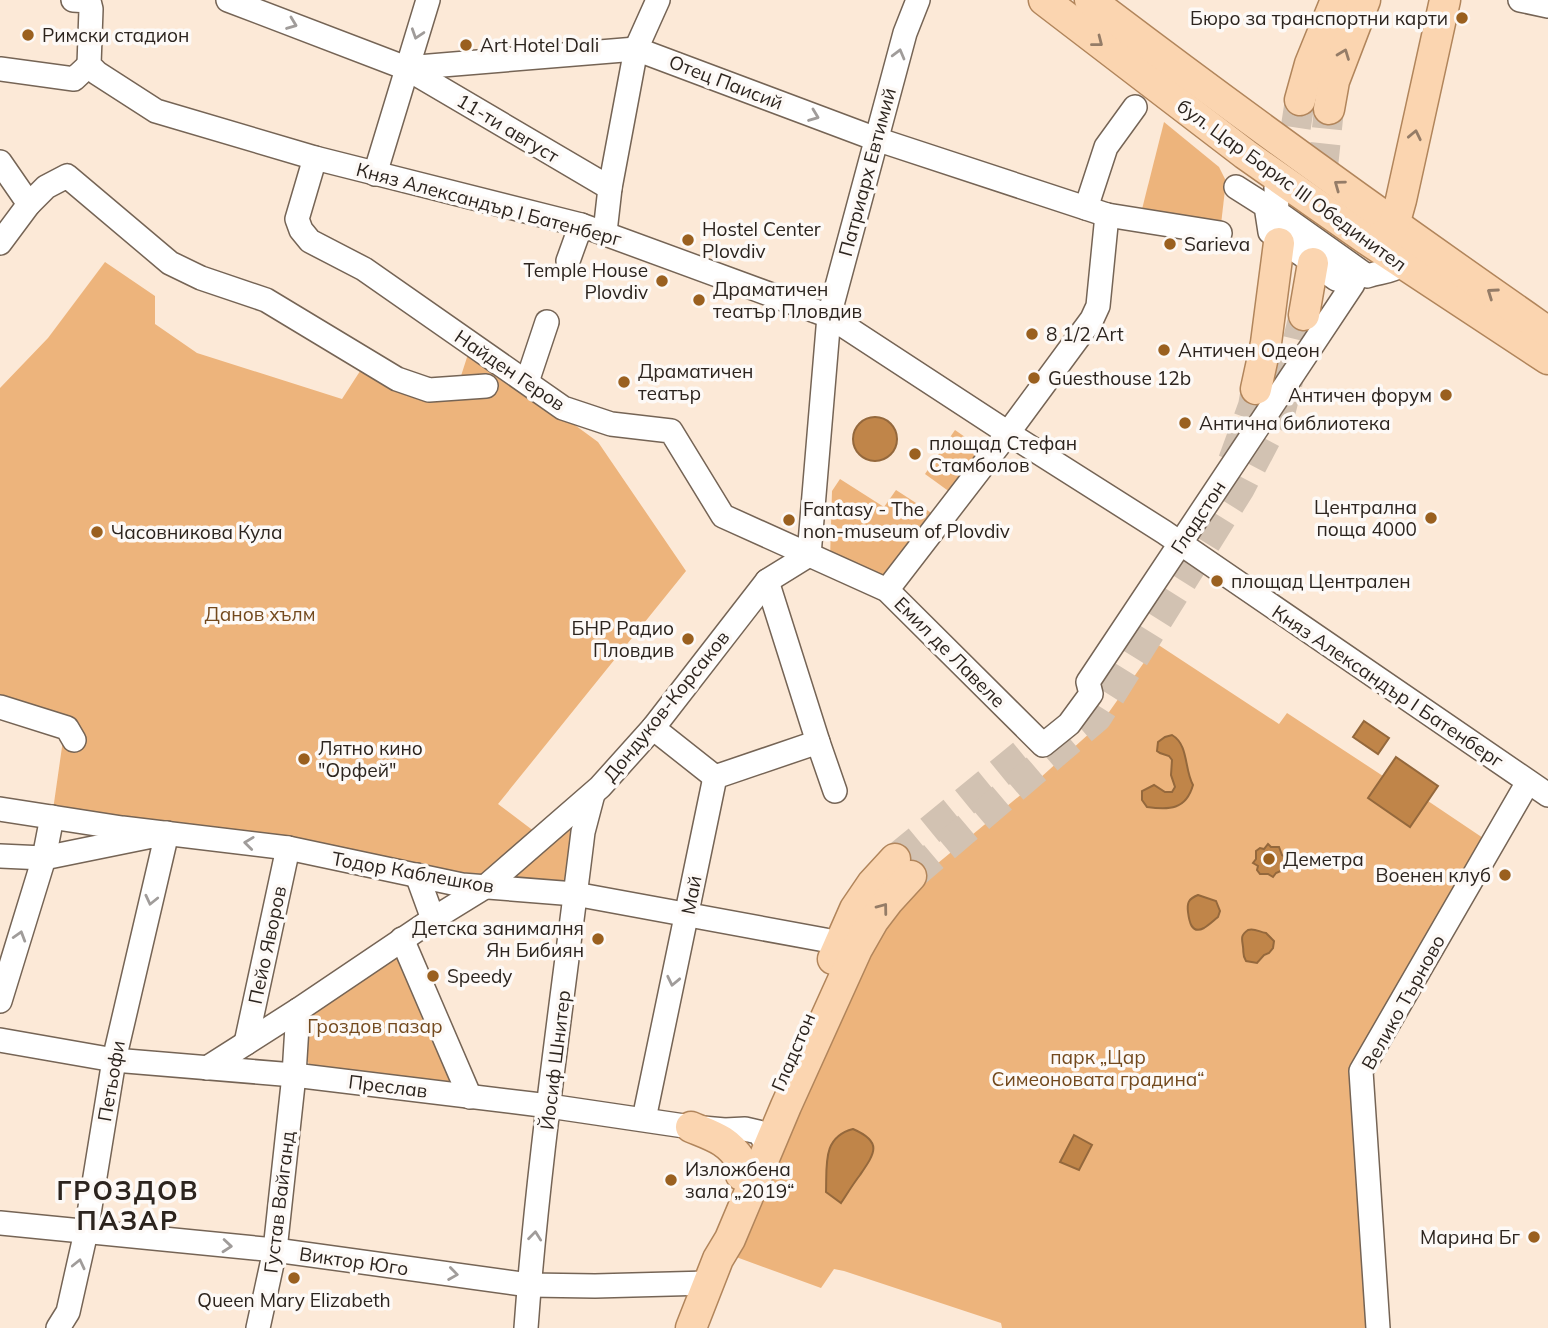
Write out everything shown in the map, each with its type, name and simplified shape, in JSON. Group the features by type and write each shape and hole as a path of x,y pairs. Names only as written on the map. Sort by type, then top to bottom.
{"main road":[{"name":"бул. Цар Борис III Обединител","path":"1044,0 1275,175 1403,264 1548,359"},
{"name":"бул. Цар Борис III Обединител","path":"1090,0 1394,225 1548,331"},
{"path":"1300,100 1310,64 1336,0"},
{"path":"1329,108 1334,81 1365,0"},
{"path":"1366,239 1385,236 1394,225 1445,0"},
{"path":"1256,388 1266,343 1279,243"},
{"path":"1304,315 1313,263"},
{"name":"Гладстон","path":"691,1328 713,1271 730,1239 764,1139 855,909 872,884 903,868"},
{"path":"691,1127 721,1139 730,1147 741,1160 741,1175"},
{"name":"Гладстон","path":"713,1271 741,1175 764,1139"}],"street":[{"path":"0,69 74,79 89,65 91,9 89,1 73,0"},
{"name":"Отец Паисий","path":"228,0 253,4 406,68 636,49 876,139 1096,212 1220,233"},
{"path":"375,174 428,0"},
{"path":"604,232 636,49 658,0"},
{"name":"Патриарх Евтимий","path":"809,555 829,316 905,33 918,0"},
{"path":"1520,0 1548,6"},
{"name":"Княз Александър I Батенберг","path":"89,65 156,111 315,158 604,232 829,316 1180,544 1548,795"},
{"name":"11-ти август","path":"406,68 610,188"},
{"path":"887,590 1092,319 1098,306 1096,212 1106,147 1135,107"},
{"name":"Найден Геров","path":"315,158 297,219 301,230 310,241 364,269 562,408 611,424 670,431 723,516 809,555"},
{"path":"0,162 29,204"},
{"path":"1275,175 1277,212 1367,276 1391,272 1403,264"},
{"path":"0,243 29,204 46,187 67,176 170,263 201,278 266,300 397,379 429,390 486,386"},
{"name":"бул. Цар Борис III Обединител","path":"1236,187 1266,205 1270,232 1336,279 1353,284"},
{"path":"568,261 581,225"},
{"name":"Гладстон","path":"1043,745 1069,724 1091,694 1088,682 1353,284"},
{"path":"527,382 547,322"},
{"name":"Дондуков-Корсаков","path":"207,1068 485,887 593,794 653,728 766,581 809,555"},
{"name":"Емил де Лавеле","path":"809,555 887,590 1043,745"},
{"path":"766,581 835,791"},
{"path":"0,707 67,729 74,740"},
{"path":"653,728 715,777 818,743"},
{"name":"Май","path":"644,1119 715,777"},
{"name":"Велико Търново","path":"1378,1328 1361,1071 1528,782"},
{"name":"Йосиф Шнитер","path":"526,1328 575,894 583,832 593,794"},
{"name":"Тодор Каблешков","path":"0,809 289,848 462,885 575,894 825,940"},
{"path":"0,1001 44,858 52,817"},
{"path":"0,856 44,858 167,833"},
{"name":"Петьофи","path":"58,1328 68,1312 86,1232 114,1060 167,833"},
{"name":"Пейо Яворов","path":"246,1043 289,848"},
{"path":"417,876 433,919"},
{"path":"402,939 470,1097"},
{"name":"Густав Вайганд","path":"258,1328 275,1250 294,1075 298,1010"},
{"name":"Преслав","path":"0,1040 114,1060 370,1083 691,1127 745,1129 764,1139"},
{"name":"Виктор Юго","path":"0,1223 275,1250 529,1285 595,1286 713,1271"}],"green space":[{"path":"1164,122 1219,167 1226,181 1220,233 1139,221"},
{"name":"Данов хълм","path":"105,262 155,296 155,324 197,353 342,399 364,365 429,392 460,379 470,348 598,442 686,571 498,804 543,838 592,797 575,894 462,885 52,817 64,733 0,712 0,388 48,338"},
{"path":"955,430 985,451 954,495 925,474"},
{"path":"840,479 884,507 896,490 933,514 889,585 830,559 832,491"},
{"name":"парк „Цар Симеоновата градина“","path":"1157,644 1279,724 1287,713 1383,776 1368,798 1410,826 1428,801 1489,842 1356,1070 1374,1328 1002,1328 1001,1323 844,1271 834,1269 821,1288 728,1254 880,924 915,882 1029,788 1102,722"},
{"name":"Гроздов пазар","path":"402,939 470,1097 317,1077 297,1044 316,998"}],"shaded area":[{"path":"875,417 890,424 897,439 890,454 875,461 860,454 853,439 860,424"},
{"path":"1364,721 1389,738 1378,754 1353,737"},
{"path":"1172,735 1184,751 1193,785 1181,804 1169,808 1147,807 1142,800 1142,791 1154,785 1165,792 1172,792 1175,787 1171,775 1172,760 1157,751 1158,742"},
{"path":"1396,757 1438,786 1410,827 1368,798"},
{"path":"1268,844 1271,847 1279,847 1282,855 1287,858 1283,863 1283,870 1273,877 1260,874 1258,866 1253,863 1256,851 1264,849"},
{"path":"1198,895 1216,901 1220,911 1218,917 1206,927 1196,930 1189,919 1188,904"},
{"path":"1248,930 1266,933 1274,941 1273,948 1257,963 1246,961 1244,957 1242,937"},
{"path":"853,1129 869,1139 873,1149 869,1160 841,1203 826,1192 828,1153 836,1138"},
{"path":"1074,1135 1092,1145 1079,1170 1060,1162"}],"tunnel":[{"path":"1289,172 1300,100"},
{"path":"1313,263 1329,109"},
{"path":"911,876 1097,717 1240,488 1281,410 1304,315"},
{"path":"1233,461 1253,406 1256,389"},
{"path":"895,859 1023,754"}],"place":[{"name":"Бюро за транспортни карти","path":"1462,18"},
{"name":"Римски стадион","path":"28,35"},
{"name":"Art Hotel Dali","path":"466,45"},
{"name":"Hostel Center Plovdiv","path":"688,240"},
{"name":"Sarieva","path":"1170,244"},
{"name":"Temple House Plovdiv","path":"662,281"},
{"name":"Драматичен театър Пловдив","path":"699,300"},
{"name":"8 1/2 Art","path":"1032,334"},
{"name":"Античен Одеон","path":"1164,350"},
{"name":"Guesthouse 12b","path":"1034,378"},
{"name":"Драматичен театър","path":"624,382"},
{"name":"Античен форум","path":"1446,395"},
{"name":"Антична библиотека","path":"1185,423"},
{"name":"площад Стефан Стамболов","path":"915,454"},
{"name":"Централна поща 4000","path":"1431,518"},
{"name":"Fantasy - The non-museum of Plovdiv","path":"789,520"},
{"name":"Часовникова Кула","path":"97,532"},
{"name":"площад Централен","path":"1217,581"},
{"name":"БНР Радио Пловдив","path":"688,639"},
{"name":"Лятно кино \"Орфей\"","path":"304,759"},
{"name":"Деметра","path":"1269,859"},
{"name":"Военен клуб","path":"1505,875"},
{"name":"Детска занималня Ян Бибиян","path":"598,939"},
{"name":"Speedy","path":"433,976"},
{"name":"Изложбена зала „2019“","path":"671,1180"},
{"name":"Марина Бг","path":"1534,1237"},
{"name":"Queen Mary Elizabeth","path":"294,1278"}],"district":[{"name":"ГРОЗДОВ ПАЗАР","path":"128,1205"}]}
